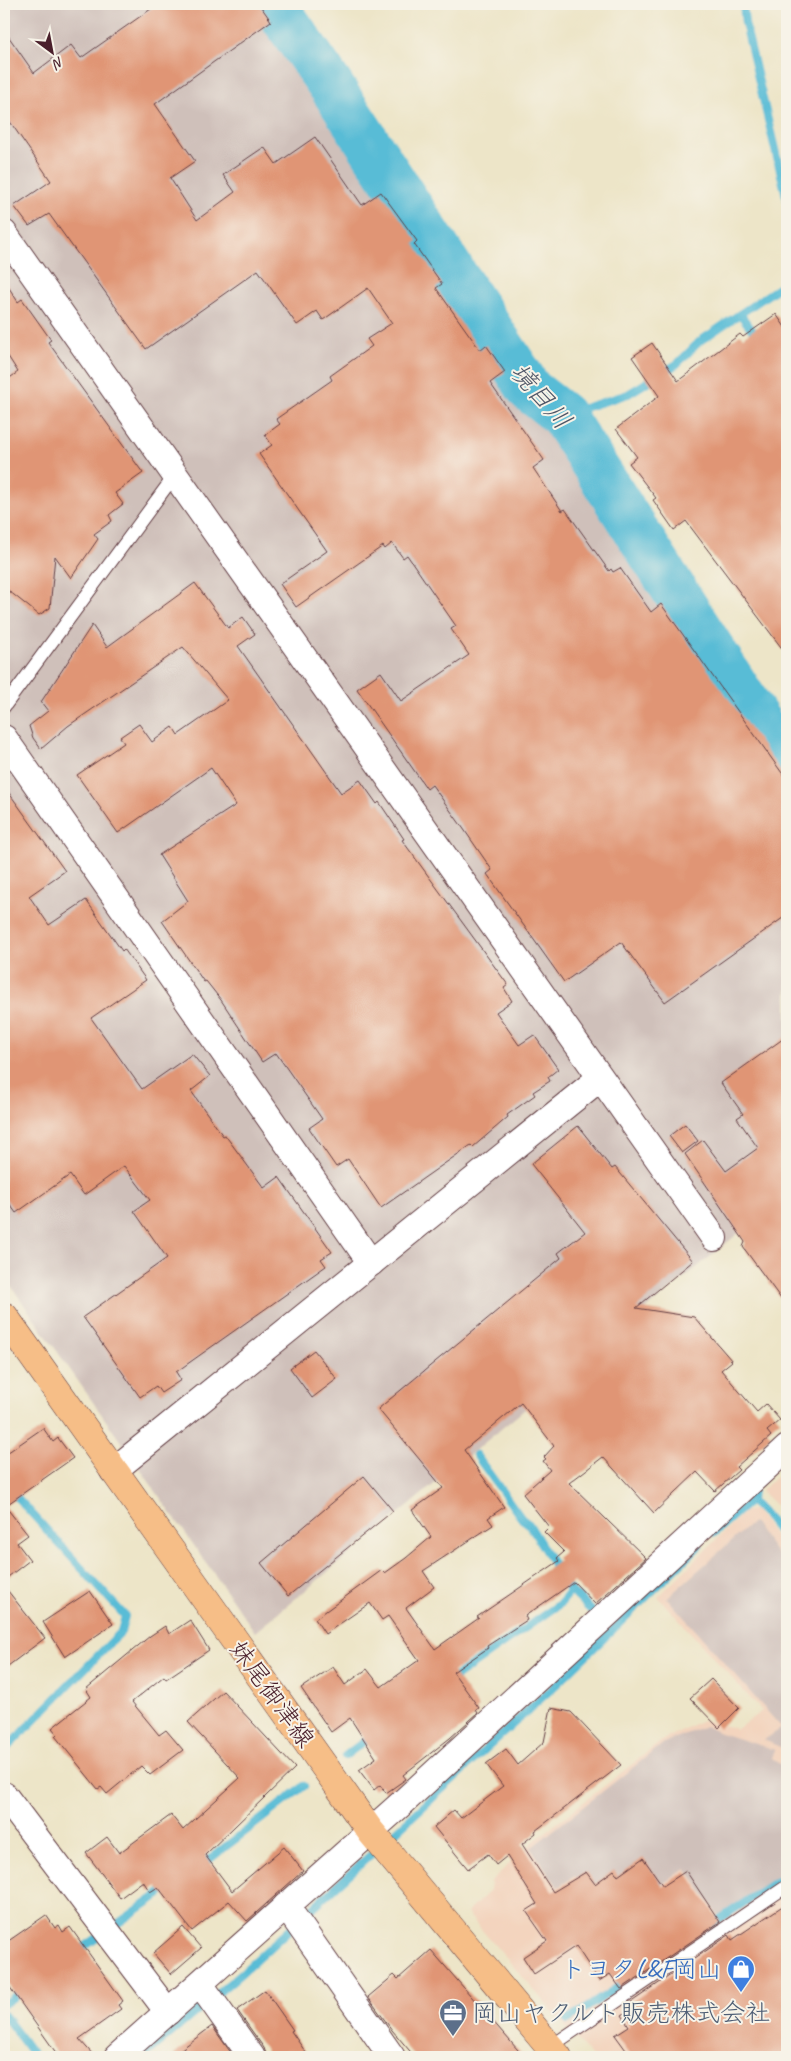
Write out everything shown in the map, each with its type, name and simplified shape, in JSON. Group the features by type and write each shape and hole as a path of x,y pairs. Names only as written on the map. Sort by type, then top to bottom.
{"main road":[{"name":"妹尾御津線","path":"4,1316 378,1840 554,2052"}],"street":[{"path":"4,233 714,1238"},
{"path":"4,738 371,1263"},
{"path":"113,1471 600,1078"},
{"path":"117,2057 168,2012 208,1996 295,1918 787,1448"},
{"path":"4,1795 168,2012"},
{"path":"295,1918 392,2057"},
{"path":"208,1996 252,2057"}],"lane":[{"path":"4,707 175,475"},
{"path":"554,2052 787,1886"}],"shaded area":[{"path":"4,4 261,4 315,80 528,406 539,410 556,430 679,628 787,777 787,1193 255,1632 4,1276"},
{"path":"787,1467 787,1516 761,1491"},
{"path":"755,1510 787,1551 787,2057 592,2057 467,1913 490,1891 491,1881 534,1841 663,1740 702,1720 737,1729 762,1711 658,1597 745,1511"},
{"path":"753,1522 787,1568 787,1750 764,1740 782,1728 667,1598"},
{"path":"705,1726 720,1733 775,1750 772,1759 787,1769 787,1870 719,1917 686,1868 607,1922 575,1876 558,1887 531,1848 664,1743"}],"building":[{"path":"158,4 259,4 271,21 155,104 195,161 170,178 197,220 235,192 223,175 264,147 276,164 315,137 362,205 381,192 417,241 414,244 442,284 436,288 480,350 486,345 505,372 490,383 544,460 533,468 562,511 565,509 609,571 611,569 613,572 620,568 651,612 661,604 787,780 787,915 665,1002 621,942 564,982 487,874 492,870 463,828 432,785 427,789 357,689 381,672 401,701 469,655 451,629 456,626 407,555 403,558 392,543 385,549 383,546 296,607 280,584 327,551 259,454 272,445 265,435 280,424 276,419 332,380 330,376 372,346 367,339 392,323 368,288 323,320 317,311 297,325 258,270 146,349 49,214 29,226 14,206 51,181 4,113 4,30 34,73 71,45 81,58"},
{"path":"4,280 18,302 22,299 51,340 48,342 143,473 115,493 123,504 109,515 112,521 94,534 98,539 71,578 55,556 50,608 39,615 4,587 4,382 18,372 4,350"},
{"path":"776,314 787,330 787,655 686,521 674,530 653,500 656,498 629,463 637,457 616,429 659,396 632,357 652,343 678,381 740,334 743,337"},
{"path":"195,583 228,628 243,617 255,634 238,646 341,793 360,780 377,804 379,802 404,839 402,840 508,985 504,988 512,1001 496,1012 519,1045 534,1035 558,1069 548,1077 550,1081 533,1092 535,1095 507,1115 508,1117 473,1147 471,1145 381,1208 348,1159 336,1167 309,1128 322,1119 276,1053 262,1062 221,1000 206,981 204,982 162,921 188,901 159,855 236,805 211,768 118,833 77,775 124,743 120,737 139,724 152,742 173,727 178,735 228,700 183,647 68,726 41,749 33,738 29,726 48,711 41,702 92,625 107,647"},
{"path":"4,786 65,871 29,896 49,925 86,900 122,951 124,949 146,980 91,1018 142,1089 192,1054 210,1076 191,1091 264,1188 279,1177 332,1252 321,1259 326,1266 176,1372 181,1380 161,1393 156,1386 140,1397 83,1317 167,1258 134,1211 150,1200 124,1166 84,1195 70,1175 16,1213 4,1196"},
{"path":"787,1036 787,1307 743,1247 745,1242 685,1154 703,1140 726,1171 758,1148 737,1118 743,1114 721,1083"},
{"path":"685,1124 698,1141 682,1153 669,1136"},
{"path":"578,1126 612,1169 615,1167 693,1261 636,1308 694,1317 732,1361 721,1370 757,1412 766,1404 780,1420 767,1431 771,1436 736,1467 739,1470 715,1491 697,1472 654,1513 603,1457 569,1483 646,1558 595,1604 574,1582 525,1616 527,1620 487,1646 488,1648 453,1672 479,1708 476,1710 478,1713 403,1775 406,1779 386,1793 380,1785 374,1790 359,1770 376,1758 350,1718 331,1732 301,1688 333,1667 345,1685 367,1669 381,1687 419,1660 388,1616 382,1620 370,1603 325,1634 315,1619 382,1570 385,1573 431,1537 412,1510 443,1488 378,1409 561,1258 558,1253 585,1232 531,1164","holes":["521,1403 554,1446 544,1457 546,1459 543,1461 550,1470 523,1494 549,1527 544,1532 564,1552 557,1558 559,1561 477,1617 479,1618 435,1649 406,1608 434,1587 423,1571 493,1525 488,1518 504,1507 464,1450"]},
{"path":"314,1350 337,1379 312,1398 290,1368"},
{"path":"43,1428 53,1442 58,1438 73,1458 5,1506 28,1535 17,1543 30,1560 4,1580 4,1455"},
{"path":"364,1476 393,1511 288,1596 261,1563"},
{"path":"4,1586 45,1638 4,1669"},
{"path":"90,1591 113,1624 65,1657 43,1622"},
{"path":"190,1620 209,1650 166,1679 164,1676 132,1702 159,1735 166,1730 183,1750 150,1775 141,1766 107,1794 101,1787 98,1789 55,1736 57,1734 52,1728 91,1697 86,1689 150,1636 165,1626 169,1634"},
{"path":"711,1679 739,1708 719,1728 690,1698"},
{"path":"223,1691 295,1768 205,1855 232,1891 284,1847 303,1871 247,1921 229,1901 192,1931 158,1887 150,1892 143,1881 120,1898 86,1853 107,1837 119,1853 171,1815 183,1830 240,1778 188,1722"},
{"path":"551,1708 571,1712 621,1765 535,1831 536,1833 522,1844 553,1892 586,1872 595,1884 614,1870 618,1876 643,1858 663,1886 686,1871 720,1922 621,1989 610,1974 599,1981 576,1946 534,1974 523,1957 547,1941 526,1911 537,1904 507,1856 496,1865 488,1854 468,1869 434,1827 454,1810 461,1818 503,1786 486,1764 506,1749 518,1765 544,1742"},
{"path":"787,1903 787,2057 631,2057 615,2035 629,2026 622,2015 633,2008 630,2003 729,1935 732,1940"},
{"path":"46,1915 55,1928 59,1925 63,1932 70,1927 123,2001 118,2005 121,2009 79,2039 95,2057 59,2057 4,1979 4,1944"},
{"path":"183,1927 201,1948 171,1974 153,1953"},
{"path":"431,1950 524,2057 415,2057 368,1997 394,1975 398,1979"},
{"path":"265,1990 309,2057 267,2057 264,2048 237,2010"},
{"path":"212,2026 234,2057 171,2057"}],"waterway":[{"name":"境目川","path":"274,4 331,86 530,390 562,415 787,766"},
{"path":"743,4 745,23 787,200"},
{"path":"562,415 628,394 677,364 700,341 787,282"},
{"path":"740,314 759,339"},
{"path":"476,1455 522,1519 529,1524 558,1572"},
{"path":"4,1483 125,1616 121,1632 4,1751"},
{"path":"714,1533 750,1501 753,1492"},
{"path":"750,1501 763,1512 787,1542"},
{"path":"143,2057 244,1971 559,1682 699,1546"},
{"path":"568,1588 596,1615"},
{"path":"448,1682 561,1603 570,1592"},
{"path":"345,1756 371,1736"},
{"path":"202,1865 304,1786"},
{"path":"711,1925 787,1874"},
{"path":"77,1952 170,1887"},
{"path":"568,2020 627,1981"},
{"path":"4,2004 23,1990"},
{"path":"4,2015 35,2057"}],"place":[{"name":"トヨタL&F岡山","path":"741,1993"},
{"name":"岡山ヤクルト販売株式会社","path":"453,2037"}]}
